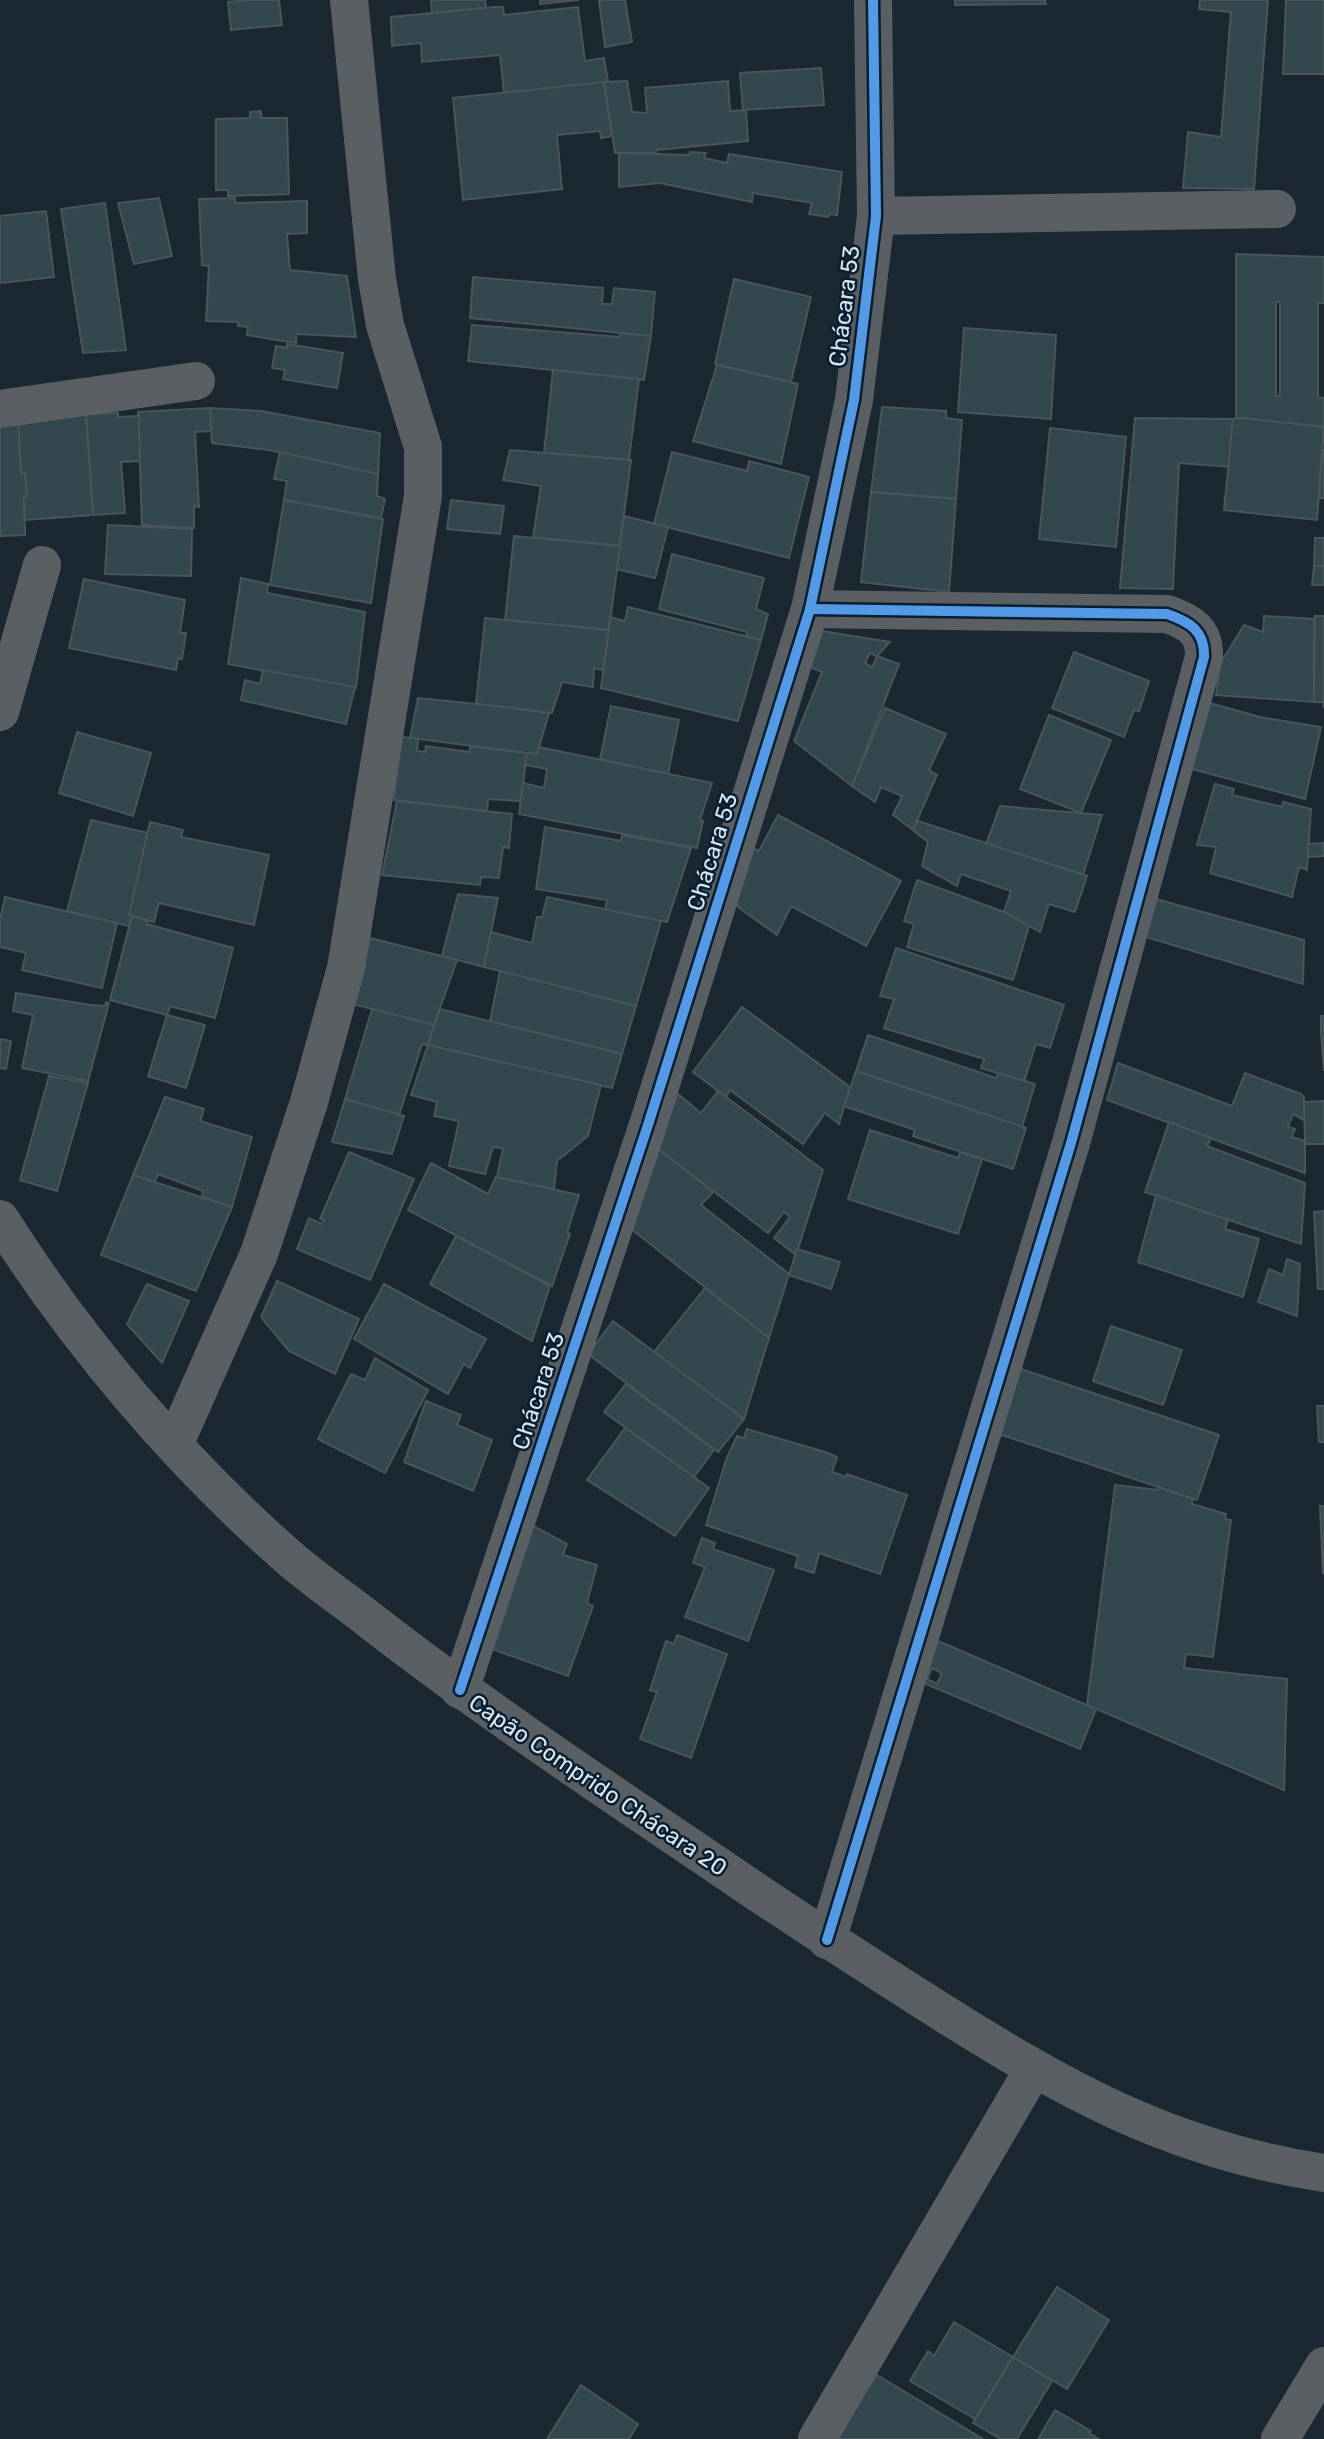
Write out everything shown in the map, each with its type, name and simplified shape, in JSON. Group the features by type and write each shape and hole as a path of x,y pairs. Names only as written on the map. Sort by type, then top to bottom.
{"street":[{"path":"174,1445 259,1254 309,1102 346,968 423,496 423,447 385,325 376,279 349,0"},
{"name":"Chácara 53","path":"460,1690 648,1125 810,609 854,400 876,216 873,0"},
{"path":"876,216 1277,209"},
{"path":"0,409 196,381"},
{"path":"0,712 42,565"},
{"path":"810,609 1167,614 1185,620 1198,630 1205,642 1205,657 1071,1143 827,1940"},
{"name":"Capão Comprido Chácara 20","path":"0,1219 81,1337 174,1445 286,1555 460,1690 827,1940 1033,2070 1115,2112 1195,2144 1276,2165 1324,2173"},
{"path":"817,2439 1033,2070"},
{"path":"1280,2439 1324,2366"}],"building":[{"path":"279,0 282,25 231,30 228,2"},
{"path":"431,0 485,0 486,8 432,13"},
{"path":"540,0 579,0 540,4"},
{"path":"599,0 625,0 632,42 605,47"},
{"path":"955,0 1045,0 1046,4 955,5"},
{"path":"1200,0 1268,0 1254,189 1183,188 1188,132 1221,137 1231,12 1199,9"},
{"path":"1286,0 1324,0 1324,74 1283,74"},
{"path":"503,7 504,15 578,7 585,61 604,58 608,82 504,93 500,55 422,62 421,43 392,46 391,17"},
{"path":"821,68 824,105 743,110 740,73"},
{"path":"627,81 632,112 647,113 645,88 728,81 730,111 746,110 748,141 656,150 656,153 615,153 604,82"},
{"path":"604,82 612,136 601,138 600,131 557,135 562,189 463,200 453,98"},
{"path":"261,111 261,118 287,118 289,194 228,196 228,190 216,190 216,119 250,118 250,112"},
{"path":"690,152 706,153 704,158 727,163 729,154 842,172 837,215 830,214 828,217 809,214 812,203 753,193 752,202 660,183 619,187 619,153 689,155"},
{"path":"159,198 172,256 134,264 118,203"},
{"path":"235,198 235,203 307,201 307,233 287,234 290,270 347,276 356,337 296,334 296,343 247,335 248,327 238,326 239,322 206,321 209,266 202,265 199,199"},
{"path":"105,203 126,350 83,353 61,209"},
{"path":"46,211 54,277 0,283 0,216"},
{"path":"1236,254 1324,257 1324,303 1318,303 1318,397 1324,398 1324,427 1236,419","holes":["1276,302 1280,302 1280,396 1276,396"]},
{"path":"473,277 603,288 602,304 612,304 614,288 655,292 651,336 470,318"},
{"path":"734,279 811,297 791,382 715,364"},
{"path":"472,325 620,337 621,333 651,336 644,380 468,361"},
{"path":"964,328 1056,335 1051,419 958,412"},
{"path":"287,344 343,353 337,388 283,379 285,370 272,368 276,346 287,348"},
{"path":"717,365 798,384 781,464 693,441"},
{"path":"553,370 639,379 629,460 544,453"},
{"path":"882,407 946,411 946,418 962,420 956,499 871,492"},
{"path":"210,408 261,411 380,433 378,474 269,450 212,443"},
{"path":"210,408 211,431 195,432 199,507 194,506 194,528 142,525 138,412"},
{"path":"118,413 118,417 139,416 140,461 121,462 125,513 93,515 86,414"},
{"path":"0,414 18,417 21,474 25,473 27,497 24,497 25,535 0,536"},
{"path":"86,414 93,515 25,520 24,497 27,497 25,473 21,474 18,417"},
{"path":"1135,418 1233,419 1231,467 1179,463 1173,589 1120,588"},
{"path":"1233,419 1324,427 1317,520 1224,510"},
{"path":"1050,428 1126,437 1116,547 1039,539"},
{"path":"510,450 631,460 620,546 533,537 541,486 503,480"},
{"path":"1322,450 1324,498 1319,498"},
{"path":"280,452 378,474 377,496 385,499 381,518 284,500 287,481 274,479"},
{"path":"672,452 747,471 749,461 809,477 789,558 654,524"},
{"path":"871,492 956,499 949,592 861,582"},
{"path":"284,500 383,519 371,603 270,585"},
{"path":"451,500 504,506 500,534 447,529"},
{"path":"624,516 668,527 655,578 616,569"},
{"path":"108,525 192,529 191,576 105,574"},
{"path":"514,536 620,546 609,630 505,620"},
{"path":"1315,538 1324,538 1324,566 1314,566"},
{"path":"672,554 764,578 756,609 768,614 761,640 746,637 747,632 659,609"},
{"path":"1314,566 1324,566 1324,585 1312,585"},
{"path":"241,578 268,584 267,593 365,612 356,688 228,664"},
{"path":"84,579 185,600 180,633 186,633 182,659 178,658 176,670 69,648"},
{"path":"628,607 761,640 738,721 601,688 610,617 625,621"},
{"path":"1264,616 1314,619 1314,702 1216,695 1220,664 1244,625 1263,632"},
{"path":"1315,616 1324,616 1324,708 1323,702 1314,702"},
{"path":"485,618 609,630 603,670 594,668 593,687 562,682 552,713 476,704"},
{"path":"822,631 890,642 877,656 899,664 852,786 794,741 822,672 807,666","holes":["870,653 877,657 872,667 865,663"]},
{"path":"1074,652 1149,681 1139,711 1134,710 1124,737 1052,708"},
{"path":"263,670 355,687 346,724 241,700 245,680 260,684"},
{"path":"418,698 549,713 537,754 527,753 410,738"},
{"path":"1206,702 1260,717 1321,727 1305,799 1184,767"},
{"path":"611,706 679,720 668,774 600,759"},
{"path":"885,708 946,734 929,770 937,775 913,830 893,815 902,796 881,787 875,802 852,786"},
{"path":"1049,715 1111,740 1081,813 1020,789"},
{"path":"77,732 151,753 133,816 59,793"},
{"path":"402,737 418,739 417,751 425,752 426,746 470,752 470,746 527,753 521,801 488,799 487,811 394,800"},
{"path":"539,747 712,783 700,820 703,821 697,848 519,814 523,783 544,788 547,769 525,765 527,753 537,754"},
{"path":"1215,784 1234,789 1232,795 1282,807 1283,802 1311,809 1307,870 1299,867 1292,897 1210,873 1216,847 1197,845"},
{"path":"397,801 512,814 509,848 503,847 499,878 481,877 480,885 382,875"},
{"path":"1000,806 1102,815 1083,875 986,844"},
{"path":"778,815 901,881 866,946 791,906 777,935 731,902 752,848 759,851"},
{"path":"91,820 148,833 129,926 67,911"},
{"path":"918,821 1087,876 1075,912 1049,904 1040,932 1004,912 1011,891 961,874 957,886 922,866 928,842 913,830"},
{"path":"150,822 183,830 181,837 269,855 254,925 159,903 154,922 129,915"},
{"path":"545,827 621,841 622,835 691,848 667,922 605,910 607,900 536,889"},
{"path":"1324,843 1324,856 1308,857 1308,844"},
{"path":"917,880 1004,912 1029,926 1013,980 907,947 914,924 904,921"},
{"path":"458,894 498,898 484,967 442,956"},
{"path":"1145,896 1304,940 1303,984 1146,937"},
{"path":"5,897 117,923 102,988 22,970 26,953 0,947 0,920"},
{"path":"547,897 661,921 636,1006 484,967 491,932 532,943 537,917 542,917"},
{"path":"132,916 148,921 147,924 233,948 215,1018 170,1006 167,1015 110,1000"},
{"path":"370,938 457,960 434,1025 353,1004"},
{"path":"896,948 1064,1005 1050,1048 1036,1044 1024,1081 981,1068 984,1059 884,1028 894,999 880,996"},
{"path":"500,971 636,1006 622,1054 490,1021"},
{"path":"16,993 91,1005 105,1006 106,1002 109,1003 88,1081 22,1068 33,1015 13,1011"},
{"path":"742,1007 850,1087 839,1124 825,1113 803,1144 730,1090 726,1097 693,1072"},
{"path":"372,1009 434,1025 428,1045 422,1044 399,1115 345,1099"},
{"path":"440,1009 622,1054 612,1088 428,1045"},
{"path":"167,1015 205,1025 186,1088 148,1076"},
{"path":"1321,1016 1324,1016 1324,1071 1321,1032"},
{"path":"868,1035 996,1078 998,1073 1035,1084 1022,1127 856,1071"},
{"path":"0,1039 11,1041 6,1069 0,1068"},
{"path":"428,1045 601,1085 588,1136 557,1161 554,1189 497,1177 503,1148 493,1147 485,1174 449,1166 459,1121 434,1116 437,1102 411,1095"},
{"path":"1118,1063 1232,1106 1245,1073 1301,1094 1304,1097 1304,1120 1293,1114 1288,1127 1295,1129 1292,1137 1305,1141 1305,1173 1107,1100"},
{"path":"856,1071 1026,1128 1013,1169 913,1136 915,1130 844,1106"},
{"path":"49,1076 88,1083 57,1191 20,1180"},
{"path":"718,1091 823,1170 796,1255 774,1238 790,1217 784,1212 768,1233 657,1148 678,1094 701,1113"},
{"path":"165,1097 204,1109 200,1121 252,1137 232,1207 202,1197 203,1191 158,1174 155,1182 133,1175"},
{"path":"345,1099 404,1116 392,1154 332,1142"},
{"path":"1324,1101 1324,1144 1305,1144 1304,1102"},
{"path":"1169,1122 1211,1138 1207,1146 1305,1183 1301,1244 1145,1192"},
{"path":"870,1130 958,1158 960,1152 982,1159 958,1234 848,1199"},
{"path":"657,1148 713,1192 701,1205 789,1274 769,1338 630,1228"},
{"path":"349,1152 414,1179 370,1280 297,1249 309,1218 322,1224 324,1220 320,1219"},
{"path":"431,1163 488,1194 496,1177 579,1195 567,1233 570,1234 552,1286 408,1210"},
{"path":"133,1175 232,1207 196,1291 101,1255"},
{"path":"1156,1195 1228,1220 1225,1229 1259,1239 1243,1297 1138,1262"},
{"path":"1324,1211 1324,1289 1318,1289 1314,1212"},
{"path":"456,1236 550,1286 532,1341 430,1284"},
{"path":"797,1249 840,1262 831,1289 789,1275"},
{"path":"1287,1259 1300,1264 1297,1316 1258,1302 1269,1269 1283,1275"},
{"path":"277,1281 359,1319 335,1374 289,1351 261,1317"},
{"path":"147,1284 189,1301 162,1363 127,1324"},
{"path":"384,1284 486,1339 470,1368 464,1364 448,1394 354,1339"},
{"path":"705,1288 769,1338 744,1419 654,1352"},
{"path":"613,1321 744,1419 718,1452 588,1354"},
{"path":"1111,1326 1182,1350 1163,1405 1093,1381"},
{"path":"375,1358 428,1390 385,1473 318,1439 351,1374 365,1380"},
{"path":"1018,1368 1219,1435 1197,1500 996,1433"},
{"path":"626,1384 714,1450 694,1477 604,1412"},
{"path":"426,1401 461,1415 457,1425 492,1440 473,1491 404,1462"},
{"path":"1317,1406 1324,1406 1324,1442 1319,1442"},
{"path":"625,1428 709,1488 675,1536 587,1480"},
{"path":"747,1429 825,1452 837,1457 832,1472 846,1477 847,1474 907,1495 880,1574 819,1553 814,1573 795,1567 798,1556 706,1525 726,1460 737,1436 744,1438"},
{"path":"1115,1485 1158,1490 1158,1487 1193,1499 1192,1504 1226,1514 1225,1519 1231,1520 1213,1657 1186,1654 1184,1668 1287,1679 1284,1790 1087,1705"},
{"path":"1320,1506 1324,1506 1324,1573 1323,1573"},
{"path":"528,1523 567,1544 563,1555 597,1565 587,1603 593,1606 568,1676 486,1647"},
{"path":"702,1538 715,1543 713,1549 774,1570 748,1641 685,1617 705,1567 693,1563"},
{"path":"677,1635 727,1654 691,1758 640,1739 657,1692 650,1690 666,1641 674,1644"},
{"path":"938,1641 1096,1709 1080,1749 921,1682","holes":["932,1668 942,1673 937,1684 927,1679"]},
{"path":"1057,2287 1109,2320 1067,2389 1013,2357"},
{"path":"954,2322 1013,2357 975,2419 910,2381 928,2351 934,2356"},
{"path":"1013,2357 1052,2381 1017,2439 1001,2439 973,2423"},
{"path":"877,2375 983,2439 832,2439"},
{"path":"581,2385 638,2424 629,2439 547,2439"},
{"path":"1055,2410 1091,2431 1089,2433 1099,2439 1038,2439"}],"cycle path":[{"path":"460,1690 648,1125 810,609 854,400 876,216 873,0"},
{"path":"810,609 1167,614 1183,620 1195,629 1204,648 1204,657 1071,1143 827,1940"}]}
